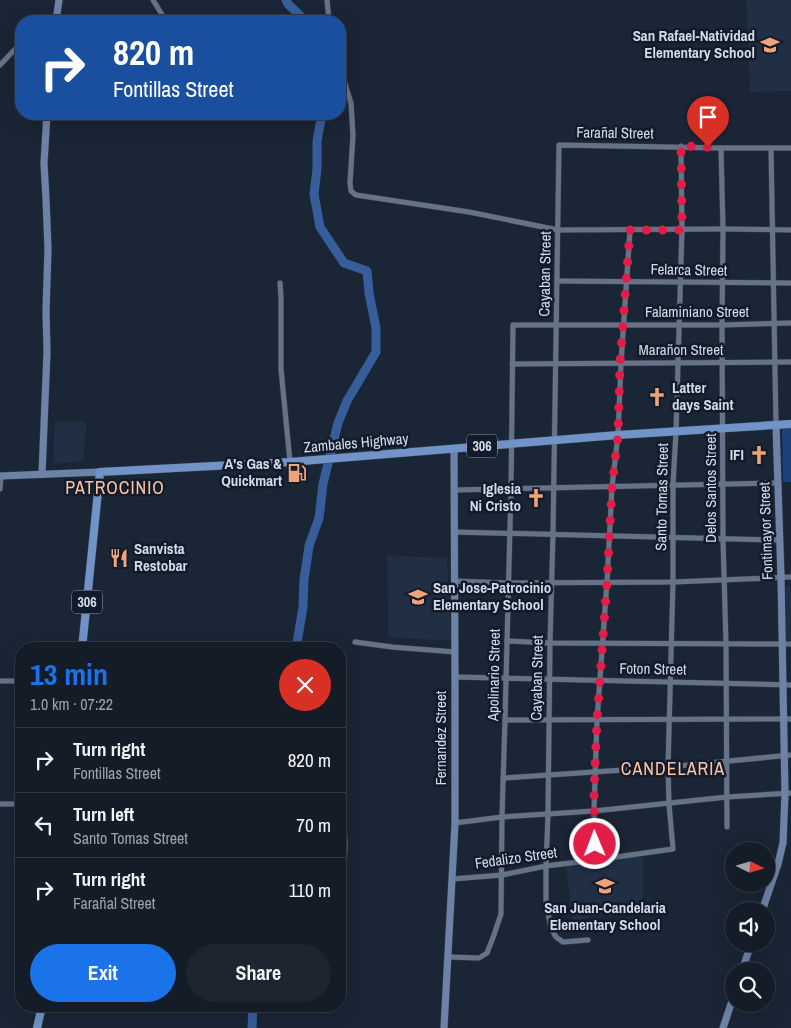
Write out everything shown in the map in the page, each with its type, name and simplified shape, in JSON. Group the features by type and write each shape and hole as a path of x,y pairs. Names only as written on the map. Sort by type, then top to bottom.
{"main road":[{"name":"Zambales Highway","path":"100,472 290,462 618,435 791,424"},
{"name":"306","path":"83,642 100,472"},
{"path":"37,1028 41,1012"}],"street":[{"path":"57,15 59,0"},
{"path":"154,0 163,15"},
{"path":"327,0 328,15"},
{"path":"0,65 15,50"},
{"path":"346,84 352,103 353,135 350,183 351,190 356,196 470,212 558,230 791,230"},
{"path":"42,474 47,352 48,249 44,163 47,120"},
{"name":"Cayaban Street","path":"559,145 546,903 551,928 556,937 563,942 588,940"},
{"name":"Farañal Street","path":"559,145 791,148"},
{"name":"Santo Tomas Street","path":"673,848 668,767 673,582 673,486 682,230 681,146"},
{"name":"Delos Santos Street","path":"721,148 727,827"},
{"name":"Fontimayor Street","path":"765,902 783,843 788,793 774,362 771,148"},
{"path":"595,860 594,811 597,720 612,487 618,435 620,363 630,230"},
{"name":"Felarca Street","path":"557,281 791,283"},
{"path":"280,283 281,369 290,462"},
{"name":"Falaminiano Street","path":"513,325 722,325 791,323"},
{"name":"Apolinario Street","path":"448,956 479,958 487,953 501,914 513,325"},
{"name":"Marañon Street","path":"512,364 791,362"},
{"name":"Fernandez Street","path":"444,1028 454,823 454,449"},
{"path":"0,489 0,476 100,472"},
{"path":"454,490 778,483"},
{"path":"454,532 779,540"},
{"path":"454,581 551,583 673,582 791,577"},
{"path":"507,641 550,643 791,644"},
{"path":"355,642 455,652"},
{"name":"Foton Street","path":"455,677 791,685"},
{"path":"0,681 15,681"},
{"path":"505,720 787,719"},
{"path":"503,778 668,767 787,756"},
{"path":"454,823 788,793"},
{"path":"0,804 15,804"},
{"name":"Fedalizo Street","path":"452,879 502,875 546,866 673,848"},
{"path":"723,1028 728,1012"}],"shaded area":[{"name":"San Rafael-Natividad Elementary School","path":"746,0 791,0 791,91 750,92"},
{"path":"55,422 86,422 84,461 53,464"},
{"path":"782,428 791,428 791,482 783,482"},
{"name":"San Jose-Patrocinio Elementary School","path":"387,555 447,558 451,641 388,637"},
{"path":"786,586 791,586 791,640 786,640"},
{"name":"San Juan-Candelaria Elementary School","path":"643,855 643,906 573,921 566,866"}],"waterway":[{"path":"286,0 300,15"},
{"path":"297,642 303,607 304,580 309,546 319,518 323,484 338,423 347,401 376,352 376,328 367,271 344,263 320,227 314,194 317,169 317,141 321,120"},
{"path":"252,1028 253,1012"}],"place":[{"name":"San Rafael-Natividad Elementary School","path":"770,45"},
{"name":"Latter days Saint","path":"657,397"},
{"name":"IFI","path":"759,455"},
{"name":"A's Gas & Quickmart","path":"297,473"},
{"name":"Iglesia Ni Cristo","path":"536,498"},
{"name":"Sanvista Restobar","path":"119,558"},
{"name":"San Jose-Patrocinio Elementary School","path":"418,597"},
{"name":"San Juan-Candelaria Elementary School","path":"605,886"}],"district":[{"name":"PATROCINIO","path":"115,488"},
{"name":"CANDELARIA","path":"673,769"}],"route":[{"path":"595,844 594,792 597,720 612,487 618,435 620,363 630,230 682,230 681,146 708,147"}]}
